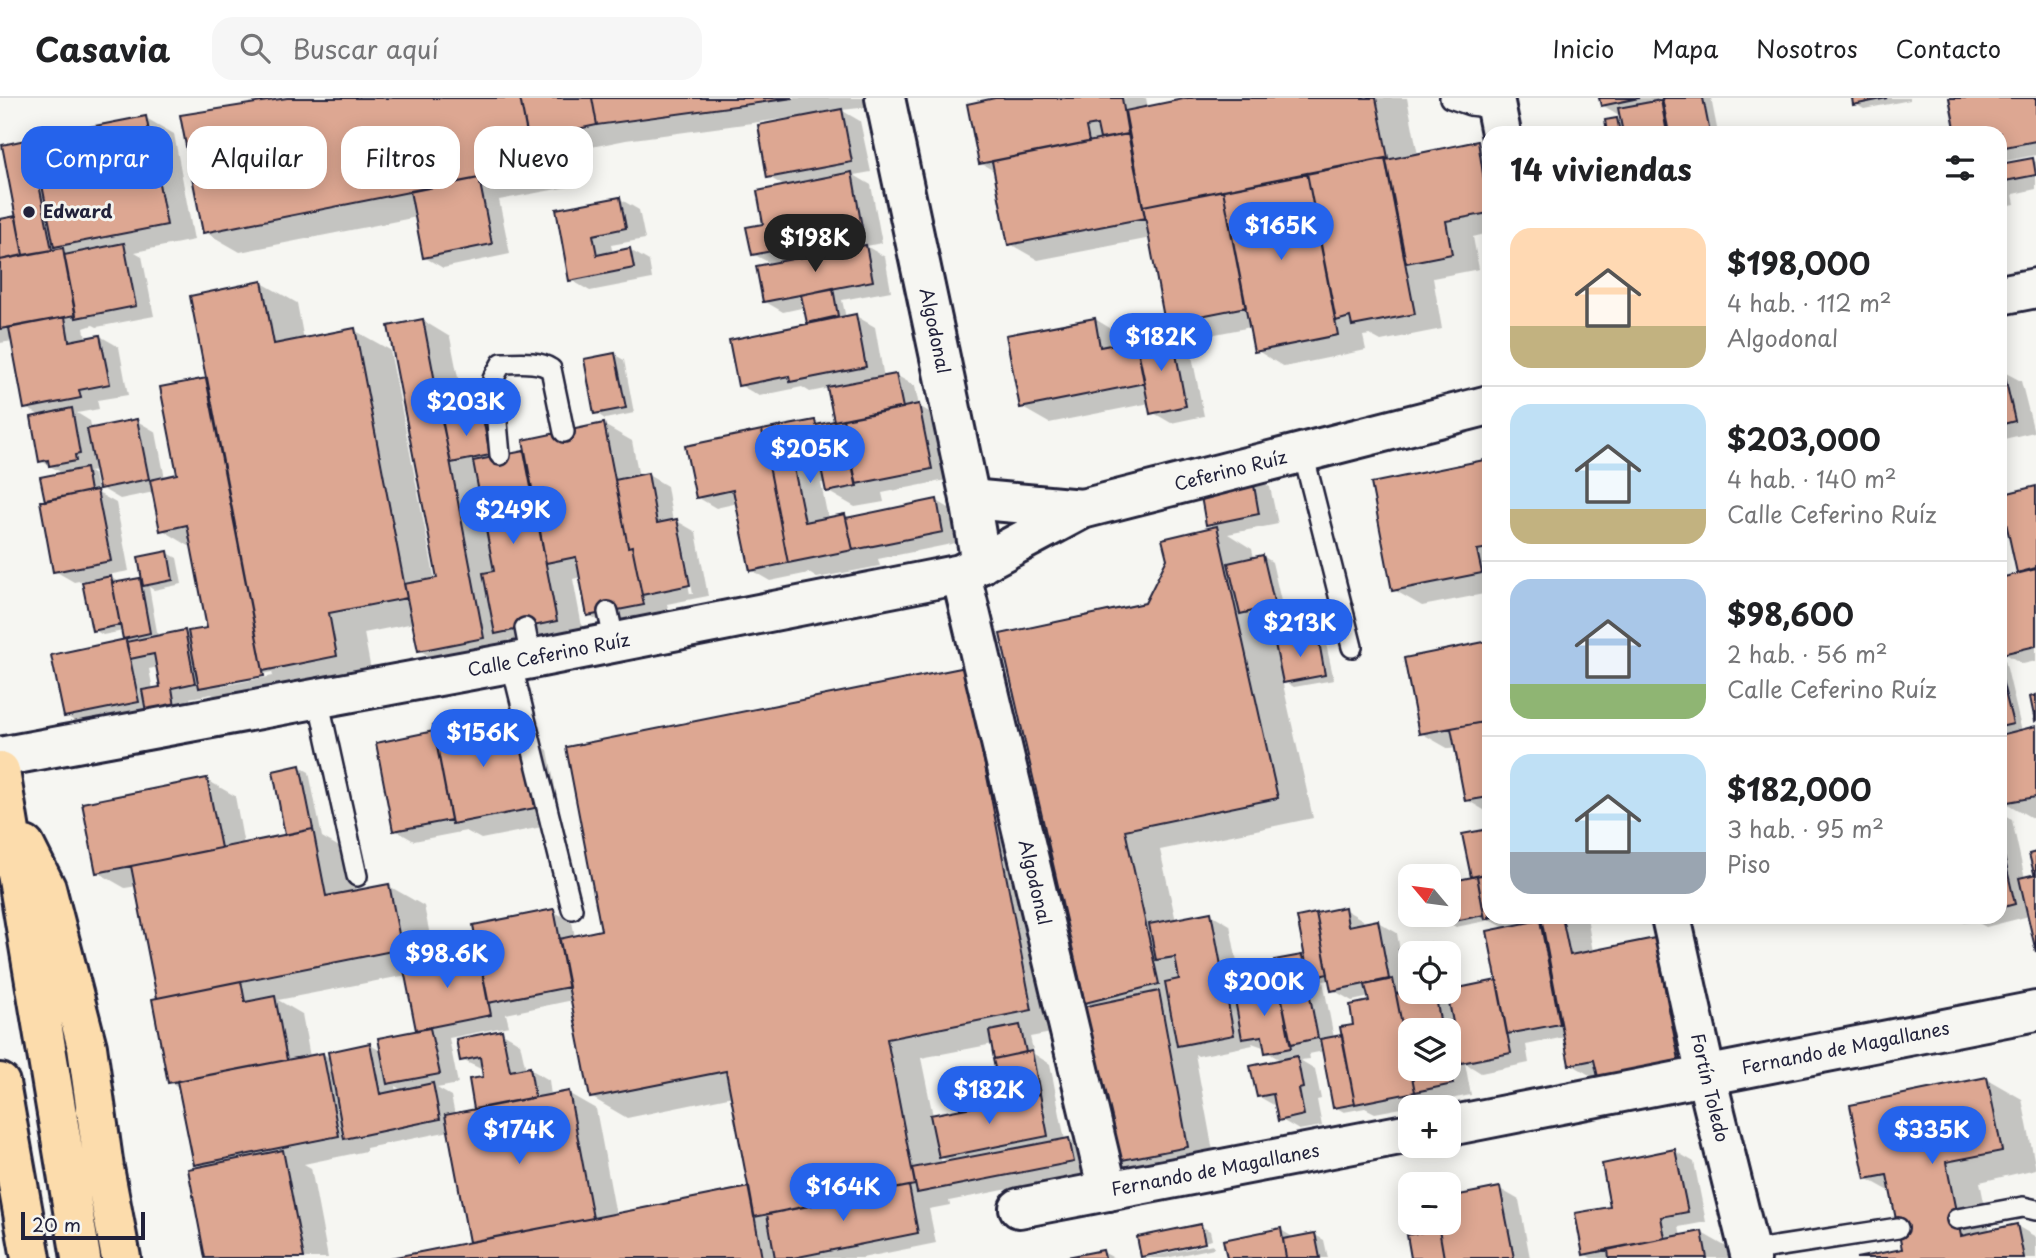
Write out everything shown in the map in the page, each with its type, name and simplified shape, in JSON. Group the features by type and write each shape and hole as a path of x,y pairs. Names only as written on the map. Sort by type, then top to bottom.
{"highway":[{"path":"5,800 81,1258"},
{"path":"5,800 46,888 87,1047 104,1168 121,1258"},
{"path":"0,1083 31,1258"}],"street":[{"name":"Algodonal","path":"885,98 970,499 971,569 1108,1191"},
{"path":"2007,294 2036,288"},
{"name":"Ceferino Ruíz","path":"970,499 1082,509 1482,407"},
{"name":"Calle Ceferino Ruíz","path":"0,757 318,698 612,627 971,569 1082,509"},
{"name":"Fortín Toledo","path":"1673,924 1750,1255"},
{"name":"Fernando de Magallanes","path":"1461,1124 2036,1011"},
{"name":"Fernando de Magallanes","path":"1019,1208 1398,1135"}],"lane":[{"path":"1450,98 1497,113"},
{"path":"500,455 493,379 502,363 535,363 551,369 564,432"},
{"path":"1303,453 1352,647"},
{"path":"522,650 572,909"},
{"path":"318,698 357,876"},
{"path":"1957,1219 2023,1207 2036,1210"},
{"path":"1750,1255 1898,1228"}],"building":[{"path":"287,98 520,98 526,126 474,126 474,179 460,182 460,126 341,126 341,189 424,189 203,233 194,189 327,189 327,126 187,126 187,151 180,115"},
{"path":"520,98 592,98 597,125 525,126"},
{"path":"592,98 793,98 597,125"},
{"path":"995,98 1122,98 1128,134 1100,139 1097,125 1086,127 1089,142 979,164 967,104"},
{"path":"1188,98 1376,98 1388,158 1143,206 1125,111"},
{"path":"1599,98 1639,98 1601,106"},
{"path":"1662,98 1703,98 1709,126 1668,126"},
{"path":"1852,98 1887,98 1853,105"},
{"path":"1949,98 2036,98 2036,141 2007,147 2007,126 1955,126"},
{"path":"1661,100 1666,126 1622,126 1618,108"},
{"path":"842,109 852,162 767,178 758,125"},
{"path":"146,116 148,126 95,126"},
{"path":"1617,118 1619,126 1606,126 1605,120"},
{"path":"1128,134 1145,218 1008,245 992,161"},
{"path":"21,141 21,189 40,189 52,250 23,255 2,145"},
{"path":"1478,141 1482,167 1482,214 1446,221 1452,254 1406,263 1386,160"},
{"path":"1385,158 1415,314 1352,326 1350,317 1336,321 1307,173"},
{"path":"2033,158 2036,175 2007,181 2007,163"},
{"path":"852,172 863,233 752,255 746,227 763,224 757,191"},
{"path":"1307,173 1338,335 1254,352 1223,190"},
{"path":"474,179 474,189 481,189 492,244 423,258 410,191 460,189 460,182"},
{"path":"43,189 160,189 167,225 54,247"},
{"path":"1223,190 1246,307 1165,323 1143,206"},
{"path":"620,197 626,228 593,235 597,255 630,248 634,268 569,281 556,209"},
{"path":"16,216 23,255 0,260 0,219"},
{"path":"124,243 136,306 76,318 64,255"},
{"path":"866,245 873,281 763,302 756,266"},
{"path":"63,248 76,315 0,329 0,260"},
{"path":"262,281 274,344 355,328 407,598 329,613 337,656 263,671 190,296"},
{"path":"833,288 838,316 807,323 801,295"},
{"path":"856,314 866,367 790,382 789,376 738,386 729,340"},
{"path":"65,317 69,341 100,335 110,384 79,390 81,398 24,409 9,328"},
{"path":"1095,318 1100,347 1136,340 1145,383 1020,408 1006,335"},
{"path":"423,319 484,638 418,651 404,584 437,578 388,326"},
{"path":"1172,333 1186,406 1150,414 1136,340"},
{"path":"615,353 626,408 594,414 584,359"},
{"path":"896,374 903,408 834,421 827,387"},
{"path":"207,378 264,676 199,688 188,631 207,628 187,525 160,531 150,480 177,474 160,387"},
{"path":"2007,386 2015,421 2007,423"},
{"path":"919,404 932,469 856,484 843,419"},
{"path":"72,408 80,454 75,455 76,461 49,466 48,460 39,462 31,417"},
{"path":"482,413 490,455 451,463 442,421"},
{"path":"137,419 149,479 99,489 87,429"},
{"path":"843,419 857,486 826,492 820,463 794,468 805,522 845,514 853,550 788,563 762,430 815,420 816,425"},
{"path":"604,423 628,547 632,546 644,605 587,616 576,557 546,563 523,440"},
{"path":"762,430 788,563 750,571 733,490 696,498 685,446"},
{"path":"524,451 557,621 495,634 483,573 494,571 473,461"},
{"path":"1482,460 1482,549 1477,550 1482,573 1392,591 1371,483"},
{"path":"86,468 90,491 45,501 40,477"},
{"path":"648,473 657,523 677,519 690,585 642,595 632,546 628,547 615,480"},
{"path":"1252,474 1259,514 1206,525 1199,485"},
{"path":"2036,486 2036,568 2017,573 2007,527 2007,493"},
{"path":"97,490 111,561 53,572 40,501"},
{"path":"937,499 943,532 853,550 846,518"},
{"path":"1217,526 1278,798 1125,830 1159,984 1085,1003 1000,634 1145,603 1167,559 1162,539"},
{"path":"168,551 173,580 143,586 138,557"},
{"path":"1263,555 1275,606 1240,614 1228,563"},
{"path":"2036,569 2036,646 2007,653 2007,576"},
{"path":"111,576 120,625 92,631 82,582"},
{"path":"140,578 150,633 123,639 112,583"},
{"path":"185,630 195,683 172,688 175,706 146,712 142,690 160,687 154,654 130,659 126,642"},
{"path":"1318,636 1325,675 1283,683 1275,644"},
{"path":"126,639 139,702 64,717 51,655"},
{"path":"1482,642 1482,722 1419,734 1404,658"},
{"path":"966,667 1032,1010 887,1039 915,1185 754,1217 726,1071 590,1098 559,939 601,930 566,747"},
{"path":"2036,695 2036,720 2035,721 2030,697"},
{"path":"2007,700 2013,724 2007,725"},
{"path":"498,712 503,735 520,732 535,808 452,824 433,725"},
{"path":"1482,722 1482,798 1465,801 1451,728"},
{"path":"2036,726 2036,797 2007,802 2007,733"},
{"path":"434,731 451,820 393,831 376,743"},
{"path":"300,765 313,829 285,835 273,771"},
{"path":"207,778 221,848 96,873 82,803"},
{"path":"313,829 326,896 389,884 402,949 157,998 131,866"},
{"path":"1482,830 1482,875 1471,877 1462,834"},
{"path":"2036,852 2036,872 2034,873 2029,854"},
{"path":"2007,869 2015,904 2007,906"},
{"path":"2036,874 2036,952 2019,878"},
{"path":"1482,875 1482,903 1477,876"},
{"path":"1477,876 1482,915 1461,920 1461,879"},
{"path":"1345,907 1348,926 1378,920 1389,979 1331,991 1316,913"},
{"path":"554,909 569,987 488,1003 473,925"},
{"path":"1211,912 1234,1035 1177,1046 1165,982 1179,979 1175,957 1156,960 1149,924"},
{"path":"1316,913 1328,974 1309,978 1297,917"},
{"path":"1521,924 1541,924 1560,1024 1507,1034 1487,931"},
{"path":"1542,924 1563,924 1570,955 1655,938 1679,1060 1598,1077 1594,1060 1569,1065"},
{"path":"478,950 491,1015 416,1030 403,965"},
{"path":"1302,955 1318,1038 1291,1044 1274,960"},
{"path":"1393,979 1401,1018 1398,1018 1398,1081 1413,1081 1415,1092 1355,1104 1340,1027 1353,1025 1350,1005 1369,1001 1365,985"},
{"path":"1497,980 1511,1053 1461,1063 1461,1018 1452,1018 1449,1004 1461,1004 1461,988"},
{"path":"241,981 245,1002 275,996 287,1060 168,1083 152,999"},
{"path":"1279,985 1291,1048 1265,1053 1262,1036 1242,1039 1234,994"},
{"path":"1159,991 1188,1147 1112,1162 1082,1007"},
{"path":"1396,994 1398,1004 1437,1004 1440,1018 1401,1018"},
{"path":"1020,1025 1026,1052 994,1059 989,1031"},
{"path":"430,1028 440,1074 387,1084 378,1038"},
{"path":"502,1030 510,1071 530,1067 535,1097 474,1109 469,1079 483,1077 480,1057 460,1061 456,1039"},
{"path":"1342,1035 1355,1104 1333,1108 1320,1039"},
{"path":"370,1043 380,1094 433,1083 440,1119 344,1139 328,1052"},
{"path":"1032,1051 1040,1094 960,1109 954,1077 995,1068 993,1059"},
{"path":"323,1053 339,1136 194,1165 177,1081"},
{"path":"1297,1056 1303,1088 1299,1089 1304,1115 1278,1121 1273,1094 1257,1097 1250,1066"},
{"path":"1987,1077 2002,1151 1946,1162 1961,1236 2017,1224 2024,1258 1856,1258 1902,1249 1887,1175 1865,1179 1850,1105"},
{"path":"1413,1081 1452,1081 1453,1084 1415,1092"},
{"path":"569,1091 593,1218 469,1242 445,1115"},
{"path":"1040,1094 1048,1136 939,1158 930,1115"},
{"path":"1069,1138 1074,1162 917,1193 912,1168"},
{"path":"1675,1149 1688,1212 1661,1217 1665,1238 1583,1255 1575,1213 1610,1207 1602,1164"},
{"path":"283,1150 304,1258 205,1258 188,1169"},
{"path":"909,1186 918,1233 793,1258 775,1258 767,1214"},
{"path":"749,1187 762,1258 390,1258 593,1218"},
{"path":"1500,1187 1514,1258 1444,1258 1440,1235 1461,1235 1461,1195"},
{"path":"1201,1224 1205,1243 1141,1257 1137,1237"},
{"path":"1281,1228 1286,1258 1227,1258 1223,1240"},
{"path":"1702,1231 1707,1258 1609,1258 1608,1249"},
{"path":"1315,1233 1320,1258 1286,1258 1283,1239"},
{"path":"1407,1235 1440,1235 1444,1258 1411,1258"},
{"path":"1103,1250 1105,1258 1062,1258"}],"place":[{"name":"Edward","path":"29,212"}]}
